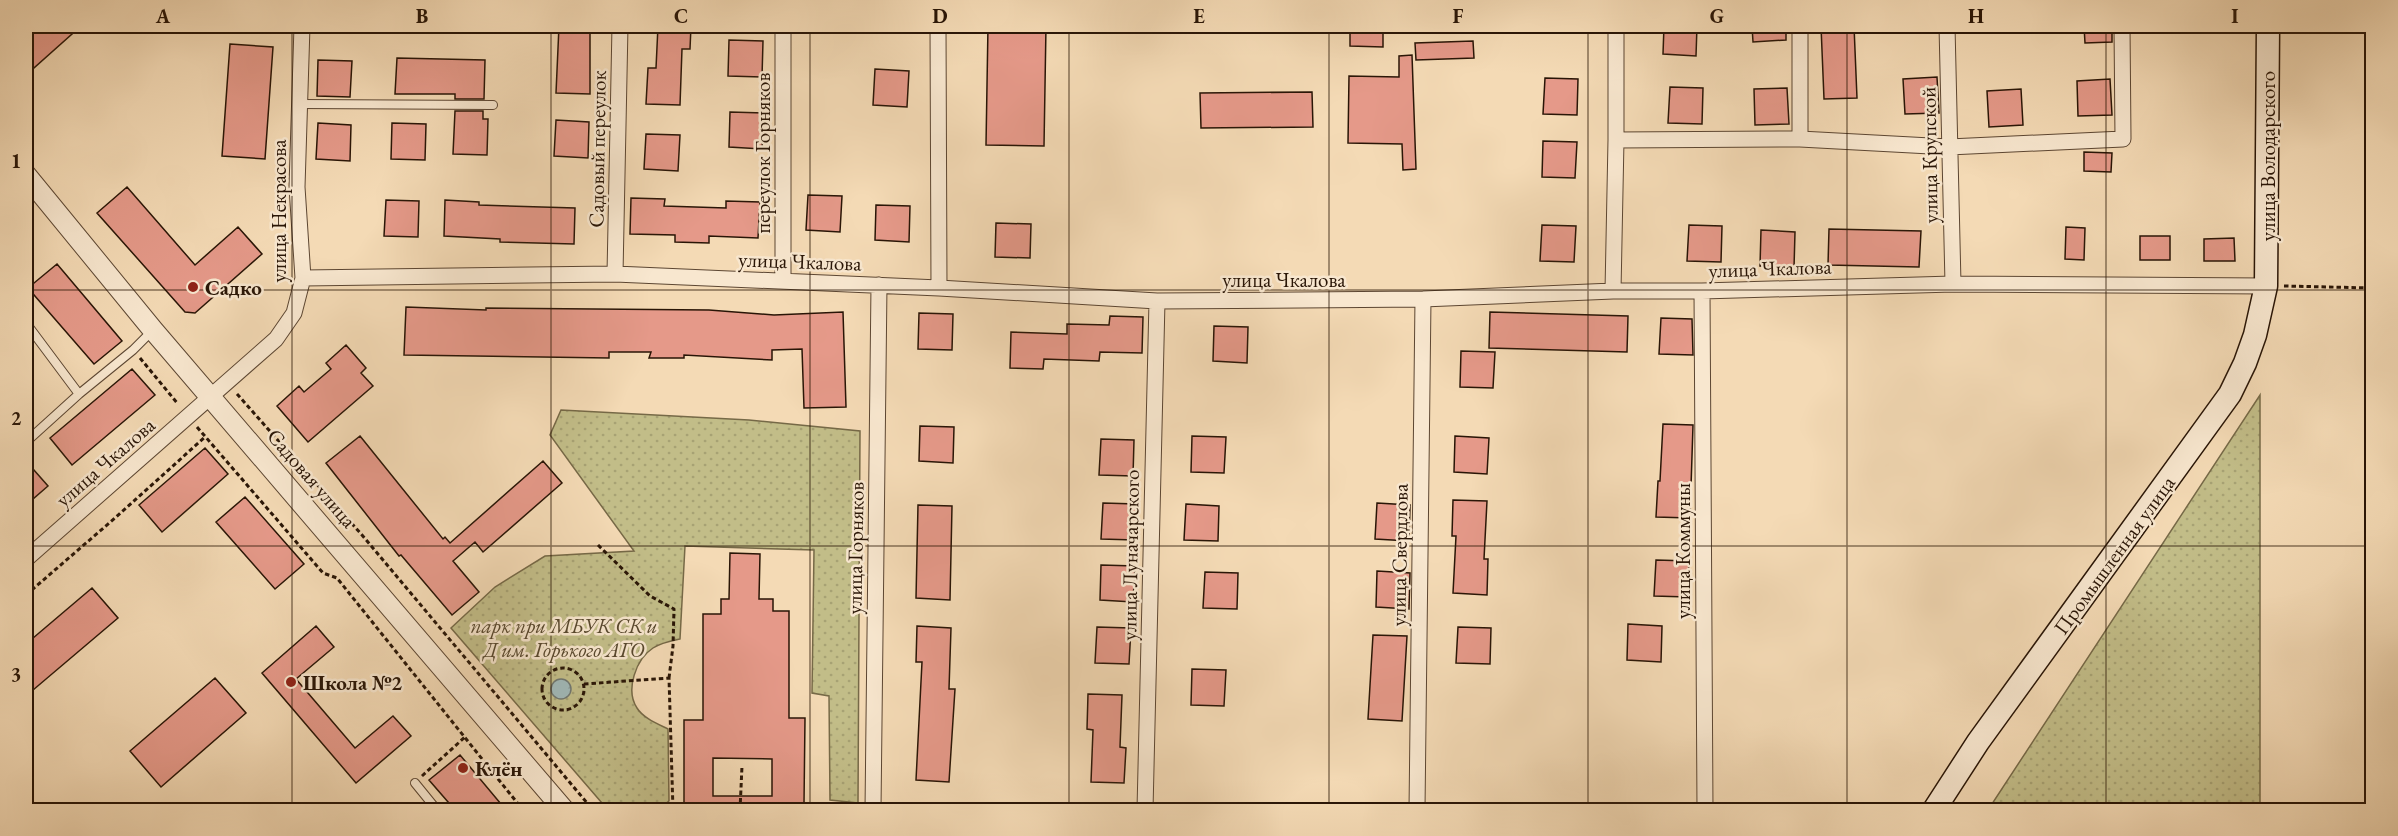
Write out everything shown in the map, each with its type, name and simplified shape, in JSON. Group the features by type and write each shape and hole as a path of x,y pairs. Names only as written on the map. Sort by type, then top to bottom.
{"main road":[{"name":"улица Володарского","path":"2266,286 2268,26"},
{"name":"Промышленная улица","path":"1934,810 1978,742 2230,394 2246,363 2266,286"}],"street":[{"name":"улица Некрасова","path":"210,397 276,339 294,313 303,278 297,187 302,26"},
{"name":"Садовый переулок","path":"615,274 620,26"},
{"name":"переулок Горняков","path":"783,26 783,281"},
{"path":"938,26 939,288"},
{"path":"1613,291 1616,26"},
{"path":"1800,26 1800,139"},
{"name":"улица Крупской","path":"1947,26 1953,284"},
{"path":"1616,140 1800,139 1949,147 2123,139 2122,26"},
{"name":"Садовая улица","path":"26,175 153,330 564,810"},
{"name":"улица Чкалова","path":"303,278 615,274 879,285 1157,301 1423,299 1613,291 1702,291 1953,284 2266,286"},
{"name":"улица Горняков","path":"873,810 879,285"},
{"name":"улица Коммуны","path":"1702,291 1705,810"},
{"name":"улица Свердлова","path":"1417,810 1423,299"},
{"name":"улица Луначарского","path":"1145,810 1157,301"},
{"name":"улица Чкалова","path":"26,559 210,397"}],"lane":[{"path":"300,104 493,105"},
{"path":"26,323 79,394"},
{"path":"26,442 153,330"},
{"path":"415,783 437,810"}],"path":[{"path":"2266,286 2373,288"},
{"path":"133,350 323,573 337,578 523,810"},
{"path":"226,382 362,535 592,810"},
{"path":"26,595 205,437"},
{"path":"598,545 650,596 674,609 669,678 673,810"},
{"path":"570,669 580,675 584,684 580,702 568,711 555,709 547,703 541,691 545,680 554,670 570,669"},
{"path":"584,684 669,678"},
{"path":"415,783 465,736"},
{"path":"740,810 742,766"}],"green space":[{"path":"2260,395 2260,810 1988,810"},
{"name":"парк при МБУК СК и Д им. Горького АГО","path":"561,410 749,420 860,431 858,803 830,800 829,696 812,693 814,550 685,546 680,639 660,644 647,653 637,667 632,684 634,701 640,712 668,729 669,801 657,810 608,810 451,628 495,587 545,556 634,551 550,435"}],"water":[{"path":"561,679 568,682 571,689 568,696 561,699 554,696 551,689 554,682"}],"building":[{"path":"26,26 81,26 26,75"},
{"path":"559,26 590,26 590,94 556,93"},
{"path":"658,26 691,26 690,49 682,49 680,105 646,104 648,68 656,68"},
{"path":"988,26 1046,26 1044,146 986,145"},
{"path":"1350,26 1383,26 1383,47 1350,46"},
{"path":"1664,26 1697,26 1696,56 1663,54"},
{"path":"1752,26 1786,26 1786,40 1753,42"},
{"path":"1821,26 1854,26 1857,98 1824,99"},
{"path":"2084,26 2112,26 2112,42 2085,43"},
{"path":"729,40 763,41 762,77 728,76"},
{"path":"1473,41 1474,58 1416,60 1415,43"},
{"path":"230,44 273,47 265,159 222,156"},
{"path":"1412,55 1416,169 1403,170 1402,144 1348,143 1349,76 1399,77 1399,56"},
{"path":"397,58 485,60 484,99 455,99 455,94 395,94"},
{"path":"318,60 352,61 350,97 317,96"},
{"path":"875,69 909,71 907,107 873,105"},
{"path":"1937,77 1939,113 1905,114 1903,79"},
{"path":"1545,78 1578,79 1577,115 1543,114"},
{"path":"2110,79 2112,115 2078,116 2077,81"},
{"path":"1670,87 1703,88 1702,124 1668,123"},
{"path":"1787,88 1789,124 1755,125 1754,89"},
{"path":"2021,89 2023,125 1989,127 1987,91"},
{"path":"1312,92 1313,127 1201,128 1200,93"},
{"path":"455,111 483,111 483,119 488,119 487,155 453,154"},
{"path":"730,112 764,113 762,149 729,147"},
{"path":"556,120 589,122 588,158 554,156"},
{"path":"318,123 351,125 350,161 316,159"},
{"path":"392,123 426,124 425,160 391,159"},
{"path":"646,134 680,135 678,171 644,169"},
{"path":"1543,141 1577,142 1575,178 1542,177"},
{"path":"2084,152 2112,153 2111,172 2084,171"},
{"path":"127,187 195,265 238,227 262,254 195,313 185,312 97,213"},
{"path":"808,195 842,196 840,232 806,230"},
{"path":"631,198 665,199 664,206 726,208 726,201 760,202 758,238 709,236 709,243 675,242 675,235 630,234"},
{"path":"386,200 419,201 418,237 384,236"},
{"path":"445,200 479,202 479,205 575,208 574,244 500,242 500,239 444,236"},
{"path":"876,205 910,206 909,242 875,240"},
{"path":"996,223 1031,224 1030,258 995,257"},
{"path":"1542,225 1576,226 1574,262 1540,261"},
{"path":"1689,225 1722,226 1721,262 1687,261"},
{"path":"2066,227 2085,228 2084,260 2065,259"},
{"path":"1829,229 1921,231 1919,267 1828,265"},
{"path":"1761,230 1795,232 1794,268 1760,266"},
{"path":"2140,236 2170,236 2170,260 2140,260"},
{"path":"2234,238 2235,261 2204,261 2204,239"},
{"path":"57,264 122,341 94,364 28,288"},
{"path":"406,307 486,310 486,308 709,310 774,315 843,312 846,407 804,408 802,349 772,350 772,360 684,355 684,358 649,358 651,352 609,352 609,358 404,355"},
{"path":"1490,312 1628,316 1627,352 1489,348"},
{"path":"919,313 953,314 952,350 918,349"},
{"path":"1110,316 1143,317 1142,353 1100,352 1099,361 1044,359 1043,369 1010,368 1011,332 1067,334 1067,324 1109,325"},
{"path":"1661,318 1692,319 1693,355 1659,354"},
{"path":"1214,326 1248,327 1247,363 1213,361"},
{"path":"346,345 366,368 361,373 373,386 308,442 277,406 299,386 304,392 331,369 326,363"},
{"path":"1461,351 1495,352 1493,388 1460,387"},
{"path":"132,369 155,395 72,465 50,438"},
{"path":"1663,424 1693,425 1690,518 1656,517"},
{"path":"920,426 954,427 953,463 919,461"},
{"path":"360,436 443,539 445,537 450,543 543,461 562,483 483,552 475,542 453,561 479,592 452,615 401,555 399,556 326,463"},
{"path":"1192,436 1226,437 1224,473 1191,472"},
{"path":"1455,436 1489,438 1487,474 1454,472"},
{"path":"1101,439 1134,440 1133,476 1099,475"},
{"path":"205,448 228,474 162,532 139,505"},
{"path":"26,461 48,486 26,505"},
{"path":"245,497 304,564 275,589 216,522"},
{"path":"1453,500 1487,501 1484,559 1488,559 1487,595 1453,593 1456,536 1452,536"},
{"path":"1103,503 1136,504 1135,540 1101,539"},
{"path":"1377,503 1410,505 1409,541 1375,539"},
{"path":"1186,504 1219,506 1218,541 1184,540"},
{"path":"918,505 952,506 950,600 916,598"},
{"path":"730,553 760,554 759,599 773,599 773,611 789,611 789,718 805,718 804,804 778,804 778,810 708,810 708,805 684,805 684,720 703,720 703,614 721,614 721,599 729,599","holes":["713,758 772,759 772,796 713,796"]},
{"path":"1656,560 1689,561 1688,597 1654,596"},
{"path":"1101,565 1135,566 1133,602 1100,600"},
{"path":"1377,571 1410,573 1409,609 1376,607"},
{"path":"1205,572 1238,573 1237,609 1203,608"},
{"path":"92,588 118,618 26,696 26,644"},
{"path":"1628,624 1662,626 1661,662 1627,660"},
{"path":"316,626 334,647 296,679 355,748 393,716 411,736 356,783 262,673"},
{"path":"917,626 951,628 949,689 955,689 949,782 916,780 922,662 916,662"},
{"path":"1097,627 1131,628 1129,664 1095,663"},
{"path":"1458,627 1491,628 1490,664 1456,663"},
{"path":"1373,635 1407,636 1402,721 1368,719"},
{"path":"1192,669 1226,670 1224,706 1191,705"},
{"path":"215,678 246,713 161,787 130,751"},
{"path":"1088,694 1122,695 1120,747 1126,748 1124,783 1091,782 1093,730 1087,729"},
{"path":"460,755 506,810 455,810 429,780"}],"place":[{"name":"Садко","path":"193,287"},
{"name":"Школа №2","path":"291,682"},
{"name":"Клён","path":"463,768"}]}
